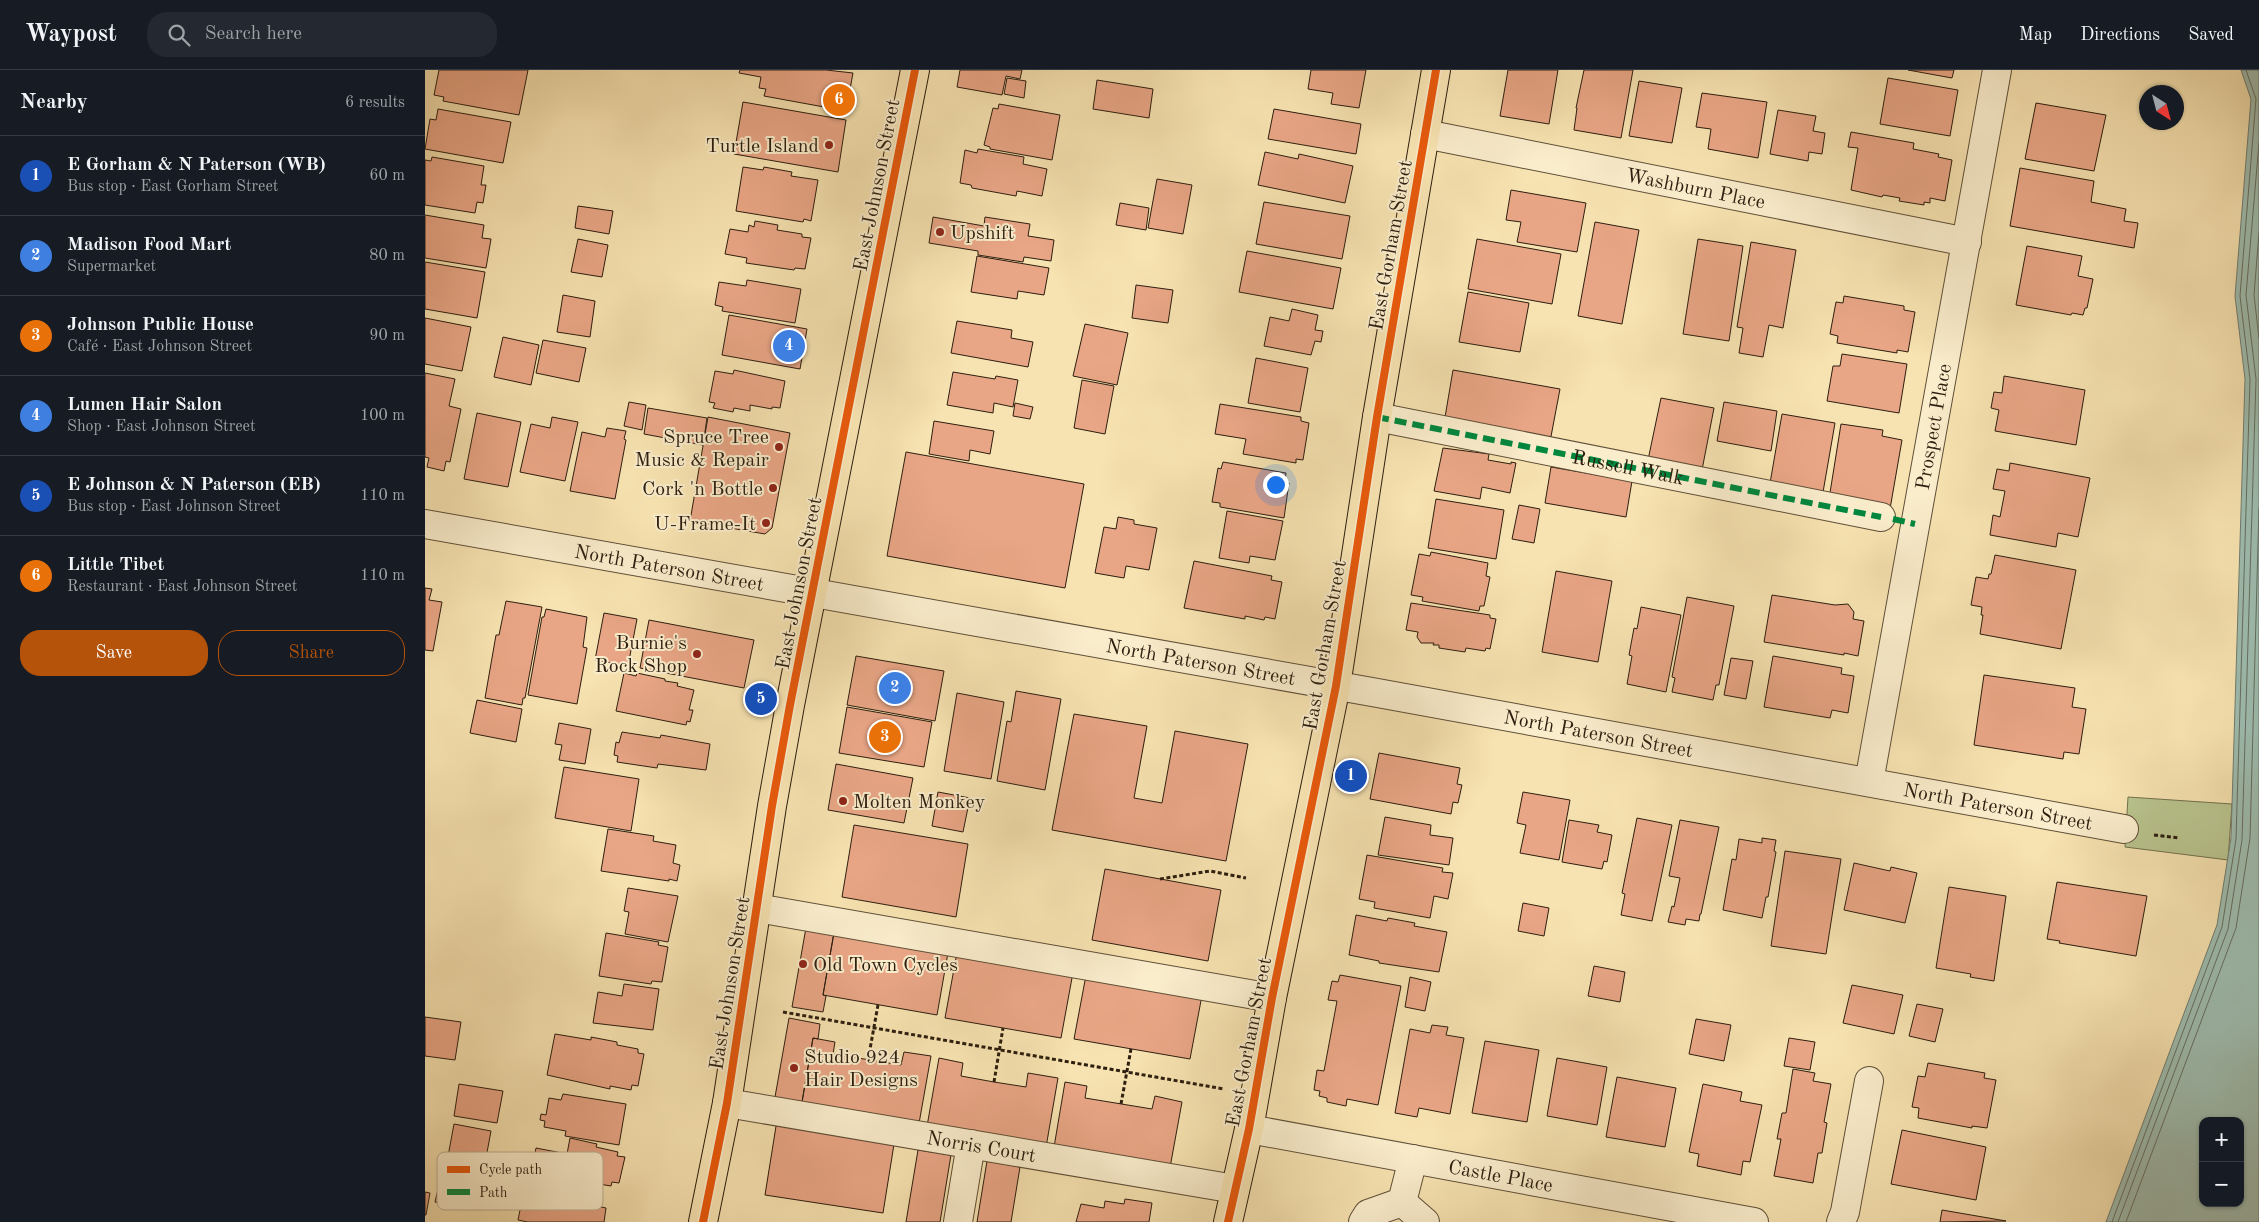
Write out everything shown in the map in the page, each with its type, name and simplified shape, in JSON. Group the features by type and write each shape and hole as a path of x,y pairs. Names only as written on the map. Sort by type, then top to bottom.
{"main road":[{"name":"East Johnson Street","path":"703,1222 727,1103 787,723 915,70"},
{"name":"East Gorham Street","path":"1228,1222 1249,1129 1272,998 1336,686 1377,417 1436,70"}],"street":[{"name":"Prospect Place","path":"1869,782 1896,520 1967,242 1997,70"},
{"name":"Washburn Place","path":"1425,134 1967,242"},
{"name":"Russell Walk","path":"1377,417 1896,520"},
{"name":"North Paterson Street","path":"425,524 1336,686 2124,829"},
{"path":"757,908 1272,998"},
{"path":"1841,1222 1845,1212 1869,1081"},
{"name":"Norris Court","path":"727,1103 1235,1189"},
{"name":"Castle Place","path":"1249,1129 1747,1221"},
{"path":"958,1222 971,1144"},
{"path":"1401,1202 1413,1159"},
{"path":"1363,1222 1368,1214 1401,1202"},
{"path":"1401,1202 1425,1222"}],"path":[{"path":"1160,879 1210,871 1246,878"},
{"path":"868,1060 878,1005"},
{"path":"783,1012 1256,1094"},
{"path":"993,1082 1003,1028"},
{"path":"1121,1104 1131,1049"}],"green space":[{"path":"2128,797 2232,804 2228,860 2125,847"}],"water":[{"path":"2241,70 2259,70 2259,1222 2106,1222 2217,925 2231,838 2245,379 2235,296 2251,99"}],"building":[{"path":"439,70 528,70 519,115 443,101 444,97 434,95"},
{"path":"740,70 826,70 853,73 846,111 764,96 766,89 759,88 761,77 739,73"},
{"path":"960,70 1022,70 1020,79 1006,76 1002,95 957,87"},
{"path":"1311,70 1366,70 1359,108 1331,104 1333,93 1308,89"},
{"path":"1508,70 1558,70 1549,124 1500,116"},
{"path":"1584,70 1633,70 1621,138 1574,130 1576,108"},
{"path":"1908,70 1954,70 1952,78"},
{"path":"1007,78 1026,81 1024,98 1004,94"},
{"path":"1888,78 1958,90 1950,136 1880,124"},
{"path":"1097,80 1153,89 1149,118 1093,109"},
{"path":"1639,81 1682,88 1672,143 1629,136"},
{"path":"1702,93 1767,102 1758,158 1708,149 1711,129 1696,127"},
{"path":"743,102 846,120 838,172 734,154"},
{"path":"2036,103 2106,115 2094,171 2025,159"},
{"path":"999,104 1060,115 1052,160 990,149 990,147 984,145 993,108 998,109"},
{"path":"438,109 511,122 503,163 425,149 430,119 436,120"},
{"path":"1274,109 1361,124 1356,154 1268,139"},
{"path":"1778,110 1816,116 1813,131 1825,133 1822,154 1809,152 1808,161 1770,154"},
{"path":"1851,132 1914,143 1913,149 1939,154 1938,157 1952,160 1945,201 1930,198 1930,203 1924,202 1924,205 1899,201 1900,198 1883,195 1882,197 1851,190 1858,148 1848,147"},
{"path":"978,149 1024,157 1023,164 1047,169 1042,196 1017,191 1016,196 972,188 971,185 960,183 965,150 977,153"},
{"path":"1265,152 1298,159 1299,154 1353,166 1345,203 1258,185"},
{"path":"432,157 484,166 481,185 486,185 483,203 477,202 475,213 425,205 425,160 431,161"},
{"path":"743,167 763,170 764,167 792,172 791,176 818,180 811,221 804,219 803,222 736,211"},
{"path":"2020,168 2094,181 2091,202 2126,209 2124,221 2138,223 2134,248 2010,226"},
{"path":"1157,179 1192,185 1183,234 1148,228"},
{"path":"1511,190 1586,203 1577,252 1517,242 1521,222 1506,220"},
{"path":"1264,202 1350,216 1342,259 1256,244"},
{"path":"1120,203 1149,208 1146,230 1116,225"},
{"path":"578,206 613,211 609,234 575,228"},
{"path":"425,215 484,225 482,238 491,239 486,268 425,258"},
{"path":"933,217 984,226 985,217 1030,224 1028,236 1054,240 1051,261 1024,257 1023,262 978,255 978,251 929,243"},
{"path":"755,221 778,225 777,230 802,234 802,237 811,238 805,269 795,268 794,270 746,263 747,258 725,254 730,229 748,232 749,225 754,227"},
{"path":"1595,222 1639,230 1622,324 1578,316"},
{"path":"578,239 608,245 602,277 571,272"},
{"path":"1477,239 1561,254 1552,304 1468,289"},
{"path":"1698,239 1743,246 1729,341 1683,334"},
{"path":"1751,242 1796,250 1783,328 1769,325 1763,357 1739,353 1743,328 1737,327"},
{"path":"2027,246 2082,256 2078,276 2093,279 2087,308 2085,308 2083,315 2072,313 2071,315 2016,305"},
{"path":"1247,251 1341,268 1333,309 1239,292"},
{"path":"977,256 1049,268 1044,295 1018,291 1017,299 971,292"},
{"path":"425,262 485,272 477,318 425,309"},
{"path":"747,280 801,289 795,323 722,311 723,307 715,305 719,282 746,286"},
{"path":"1136,285 1173,290 1168,323 1132,318"},
{"path":"1468,292 1529,303 1520,352 1459,342"},
{"path":"563,295 595,301 590,337 557,332"},
{"path":"1844,296 1904,306 1904,310 1915,312 1908,352 1897,350 1897,353 1837,343 1838,336 1830,334 1836,302 1843,303"},
{"path":"1292,309 1318,315 1315,330 1323,331 1321,342 1315,341 1311,355 1264,346 1270,317 1289,321"},
{"path":"729,315 807,329 800,369 722,355"},
{"path":"425,318 471,327 462,371 425,364"},
{"path":"957,321 1012,330 1011,338 1033,342 1028,367 951,353"},
{"path":"1085,324 1128,333 1117,385 1073,376"},
{"path":"503,337 539,345 531,385 494,377"},
{"path":"543,340 586,348 579,382 536,373"},
{"path":"1842,354 1907,364 1899,413 1827,401 1833,366 1840,366"},
{"path":"1256,358 1308,368 1300,412 1248,403"},
{"path":"734,370 785,381 780,408 772,407 772,409 750,405 750,411 734,408 733,412 713,408 715,403 709,402 715,371 733,374"},
{"path":"1453,370 1560,389 1549,447 1443,429"},
{"path":"953,372 995,379 996,376 1018,380 1013,407 994,403 993,413 947,405"},
{"path":"425,373 455,379 449,406 461,409 450,462 446,461 444,471 427,467 429,458 425,457"},
{"path":"2004,376 2085,390 2076,445 1995,431 1999,410 1991,408 1994,392 2002,393"},
{"path":"1082,380 1114,386 1105,434 1074,428"},
{"path":"1661,398 1714,408 1702,470 1648,460"},
{"path":"629,402 646,405 642,430 624,426"},
{"path":"1724,402 1777,411 1771,451 1717,441"},
{"path":"1015,403 1033,407 1030,419 1013,416"},
{"path":"1220,404 1301,417 1301,421 1309,423 1303,460 1296,459 1296,463 1243,454 1246,439 1215,434"},
{"path":"648,408 707,418 703,445 644,434"},
{"path":"477,413 521,422 508,487 464,479"},
{"path":"1782,414 1835,423 1822,498 1769,489"},
{"path":"552,417 578,422 565,481 520,472 531,424 550,428"},
{"path":"708,417 790,433 772,528 765,534 690,521"},
{"path":"934,421 994,431 990,454 970,450 969,461 929,454"},
{"path":"1841,424 1883,430 1882,436 1902,440 1890,509 1829,499"},
{"path":"607,428 626,431 615,499 570,491 582,432 605,437"},
{"path":"1443,448 1489,454 1488,460 1511,464 1511,462 1516,463 1510,493 1482,487 1480,499 1434,491"},
{"path":"906,452 1084,484 1065,588 887,556"},
{"path":"1223,462 1286,473 1285,482 1289,483 1284,518 1220,507 1220,503 1212,502 1218,468 1221,469"},
{"path":"2010,463 2090,478 2078,537 2058,533 2056,547 1990,535 1993,515 2000,517 2005,491 1993,489 1997,469 2009,471"},
{"path":"1551,467 1632,481 1626,517 1545,503"},
{"path":"1436,499 1504,510 1496,559 1428,548"},
{"path":"1519,505 1540,509 1534,543 1512,539"},
{"path":"1227,511 1283,521 1275,560 1250,556 1249,563 1219,558"},
{"path":"1118,517 1134,520 1134,524 1157,528 1149,570 1126,566 1124,578 1095,573 1104,527 1116,529"},
{"path":"1431,552 1488,563 1486,576 1490,577 1484,606 1480,606 1479,611 1422,601 1423,597 1411,595 1419,554 1430,556"},
{"path":"1995,555 2076,570 2061,649 1980,634 1983,615 1981,615 1982,607 1971,605 1976,577 1988,579"},
{"path":"1194,561 1272,576 1271,580 1282,582 1275,619 1265,617 1264,620 1245,616 1245,619 1184,608"},
{"path":"1556,571 1612,581 1598,662 1542,652"},
{"path":"425,588 432,589 429,600 442,602 433,651 425,650"},
{"path":"1772,595 1835,605 1848,604 1854,612 1853,619 1864,621 1858,656 1764,642"},
{"path":"1687,597 1734,606 1719,685 1716,685 1713,700 1672,692 1675,678 1672,677"},
{"path":"506,601 542,607 525,698 523,698 522,705 485,698 496,635 499,635"},
{"path":"1411,603 1490,615 1490,618 1496,619 1490,649 1486,648 1485,651 1466,648 1465,652 1439,648 1439,645 1433,645 1434,643 1421,643 1417,637 1418,632 1406,630"},
{"path":"1641,607 1681,615 1666,692 1627,684 1632,656 1629,655 1634,628 1637,629"},
{"path":"546,609 587,617 583,647 587,648 577,704 528,695 542,617 544,617"},
{"path":"604,613 637,619 628,666 595,660"},
{"name":"Burnie's Rock Shop","path":"649,620 754,640 744,688 640,668"},
{"path":"856,656 944,671 935,721 847,705"},
{"path":"1773,656 1842,668 1841,674 1854,676 1848,713 1832,710 1830,718 1764,707"},
{"path":"1731,658 1753,661 1746,699 1724,695"},
{"path":"624,673 636,676 637,673 665,679 665,681 678,683 677,686 694,690 689,710 693,710 690,722 687,721 686,725 616,711"},
{"path":"1984,675 2075,688 2072,707 2086,709 2079,754 2064,752 2063,759 1974,745"},
{"path":"1016,691 1061,699 1045,790 997,781 1007,721 1011,722"},
{"path":"957,693 1004,702 991,779 944,771"},
{"path":"477,700 522,709 516,742 470,733"},
{"path":"847,707 932,722 924,767 839,753"},
{"path":"1074,714 1147,726 1134,798 1162,803 1175,731 1248,744 1226,861 1052,830"},
{"path":"559,723 591,729 585,764 559,760 562,745 555,744"},
{"path":"622,732 660,738 661,735 710,744 706,770 658,764 657,768 617,762 618,756 614,755 616,742 619,743"},
{"path":"1379,753 1460,768 1457,784 1462,785 1458,803 1453,802 1451,814 1370,799"},
{"path":"836,764 913,778 904,823 828,810"},
{"path":"564,767 639,779 631,831 555,818"},
{"path":"938,792 970,798 963,832 932,826"},
{"path":"1523,792 1570,800 1559,860 1520,853 1526,825 1517,823"},
{"path":"1385,817 1431,825 1430,835 1453,838 1449,865 1378,855"},
{"path":"1637,818 1672,825 1652,921 1621,915 1625,894 1622,893"},
{"path":"1569,820 1599,825 1597,832 1612,835 1607,862 1604,861 1602,869 1562,862"},
{"path":"1680,820 1719,827 1699,921 1686,919 1685,925 1668,922 1672,906 1674,907 1680,878 1669,876"},
{"path":"854,825 968,844 956,917 842,897"},
{"path":"608,829 654,836 653,841 676,845 673,863 680,865 677,881 601,871"},
{"path":"1762,838 1776,840 1774,851 1776,852 1768,897 1766,897 1762,918 1723,910 1732,859 1736,860 1739,839 1762,843"},
{"path":"1785,851 1841,859 1826,954 1771,946"},
{"path":"1367,855 1443,868 1442,872 1453,873 1448,899 1434,896 1430,918 1374,908 1375,902 1359,899"},
{"path":"1854,863 1890,871 1891,867 1917,873 1905,923 1844,910"},
{"path":"1105,869 1221,890 1208,961 1092,940"},
{"path":"2057,882 2147,896 2136,956 2059,943 2060,941 2047,939"},
{"path":"1949,887 2006,896 1994,981 1970,977 1971,974 1936,968"},
{"path":"628,888 678,896 668,942 625,934 629,912 624,911"},
{"path":"1523,903 1549,908 1544,936 1518,931"},
{"path":"1356,915 1387,921 1388,918 1415,923 1414,926 1447,932 1439,972 1379,963 1379,961 1349,955"},
{"path":"807,922 835,927 823,995 826,996 823,1012 792,1007"},
{"path":"835,927 949,947 937,1015 823,995"},
{"path":"606,933 659,942 658,945 668,947 662,982 652,981 651,984 599,976"},
{"path":"958,947 1074,967 1061,1038 945,1018"},
{"path":"1594,966 1625,972 1620,1002 1588,996"},
{"path":"1087,970 1203,990 1190,1059 1074,1039"},
{"path":"1340,975 1401,986 1378,1105 1347,1099 1346,1106 1327,1102 1327,1098 1319,1096 1320,1091 1314,1090 1317,1070 1324,1071 1337,1001 1328,1000 1332,981 1338,982"},
{"path":"1410,977 1431,982 1425,1011 1405,1007"},
{"path":"624,984 659,989 653,1030 593,1023 598,992 622,996"},
{"path":"1852,985 1903,995 1894,1034 1843,1023"},
{"path":"1917,1004 1943,1009 1935,1042 1909,1036"},
{"path":"425,1017 461,1022 455,1060 425,1056"},
{"name":"Studio 924 Hair Designs","path":"789,1018 820,1024 818,1039 813,1038 802,1102 775,1097"},
{"path":"1696,1019 1731,1025 1724,1061 1689,1054"},
{"path":"1432,1025 1448,1027 1446,1035 1464,1038 1450,1114 1419,1108 1417,1117 1395,1113 1410,1029 1430,1033"},
{"path":"555,1034 591,1040 591,1037 617,1042 617,1045 638,1049 638,1053 644,1054 638,1086 632,1085 631,1090 610,1086 610,1089 547,1075"},
{"path":"813,1038 835,1042 833,1054 901,1065 904,1052 931,1056 918,1129 802,1102"},
{"path":"1789,1038 1815,1042 1810,1070 1784,1066"},
{"path":"1485,1041 1539,1050 1527,1122 1472,1113"},
{"path":"939,1058 963,1063 961,1076 994,1082 1026,1087 1028,1073 1058,1078 1045,1153 926,1132"},
{"path":"1557,1058 1607,1067 1597,1125 1547,1116"},
{"path":"1928,1063 1985,1073 1984,1078 1996,1080 1987,1128 1972,1126 1972,1128 1918,1118 1919,1108 1912,1107 1918,1076 1925,1077"},
{"path":"1793,1069 1815,1073 1813,1081 1831,1084 1824,1122 1827,1123 1822,1153 1818,1153 1813,1183 1774,1176 1781,1139 1777,1139 1782,1113 1786,1113"},
{"path":"1617,1077 1676,1088 1665,1147 1606,1137"},
{"path":"1065,1082 1087,1086 1085,1098 1152,1109 1155,1096 1182,1102 1169,1173 1053,1153"},
{"path":"459,1084 503,1091 497,1123 454,1116"},
{"path":"1703,1084 1742,1092 1740,1101 1762,1105 1750,1162 1743,1161 1741,1175 1697,1166 1699,1154 1689,1152"},
{"path":"563,1094 626,1104 619,1145 565,1136 566,1131 544,1127 545,1121 540,1120 541,1114 546,1115 549,1098 561,1100"},
{"path":"777,1120 895,1138 883,1213 765,1195"},
{"path":"454,1124 491,1131 487,1152 449,1152"},
{"path":"1902,1130 1986,1147 1976,1200 1891,1184"},
{"path":"570,1138 597,1144 596,1147 618,1152 617,1156 625,1157 619,1183 612,1182 611,1186 603,1185 603,1152 567,1152"},
{"path":"536,1148 557,1152 535,1152"},
{"path":"918,1150 951,1155 940,1222 906,1222"},
{"path":"987,1161 1020,1167 1011,1222 977,1222"},
{"path":"425,1192 430,1193 426,1215 425,1215"},
{"path":"1125,1199 1152,1203 1149,1222 1076,1222 1081,1204 1104,1208 1105,1201 1124,1204"},
{"path":"603,1207 606,1208 604,1222 528,1222 518,1220 520,1210 603,1210"},
{"path":"1942,1210 2006,1221 1940,1222"}],"marked path":[{"path":"1377,417 1881,517"},
{"path":"1893,519 1915,524"}],"cycle path":[{"path":"703,1222 727,1103 772,806 790,705 915,70"},
{"path":"1228,1222 1249,1129 1272,998 1336,686 1377,417 1436,70"}],"place":[{"name":"Little Tibet","path":"839,100"},
{"name":"Turtle Island","path":"829,145"},
{"name":"Upshift","path":"940,232"},
{"name":"Lumen Hair Salon","path":"789,346"},
{"name":"Spruce Tree Music & Repair","path":"779,447"},
{"name":"Cork 'n Bottle","path":"773,488"},
{"name":"U-Frame-It","path":"766,523"},
{"name":"Burnie's Rock Shop","path":"697,654"},
{"name":"Madison Food Mart","path":"895,688"},
{"name":"E Johnson & N Paterson (EB)","path":"761,699"},
{"name":"Johnson Public House","path":"885,737"},
{"name":"E Gorham & N Paterson (WB)","path":"1351,776"},
{"name":"Molten Monkey","path":"843,801"},
{"name":"Old Town Cycles","path":"803,964"},
{"name":"Studio 924 Hair Designs","path":"794,1068"}]}
